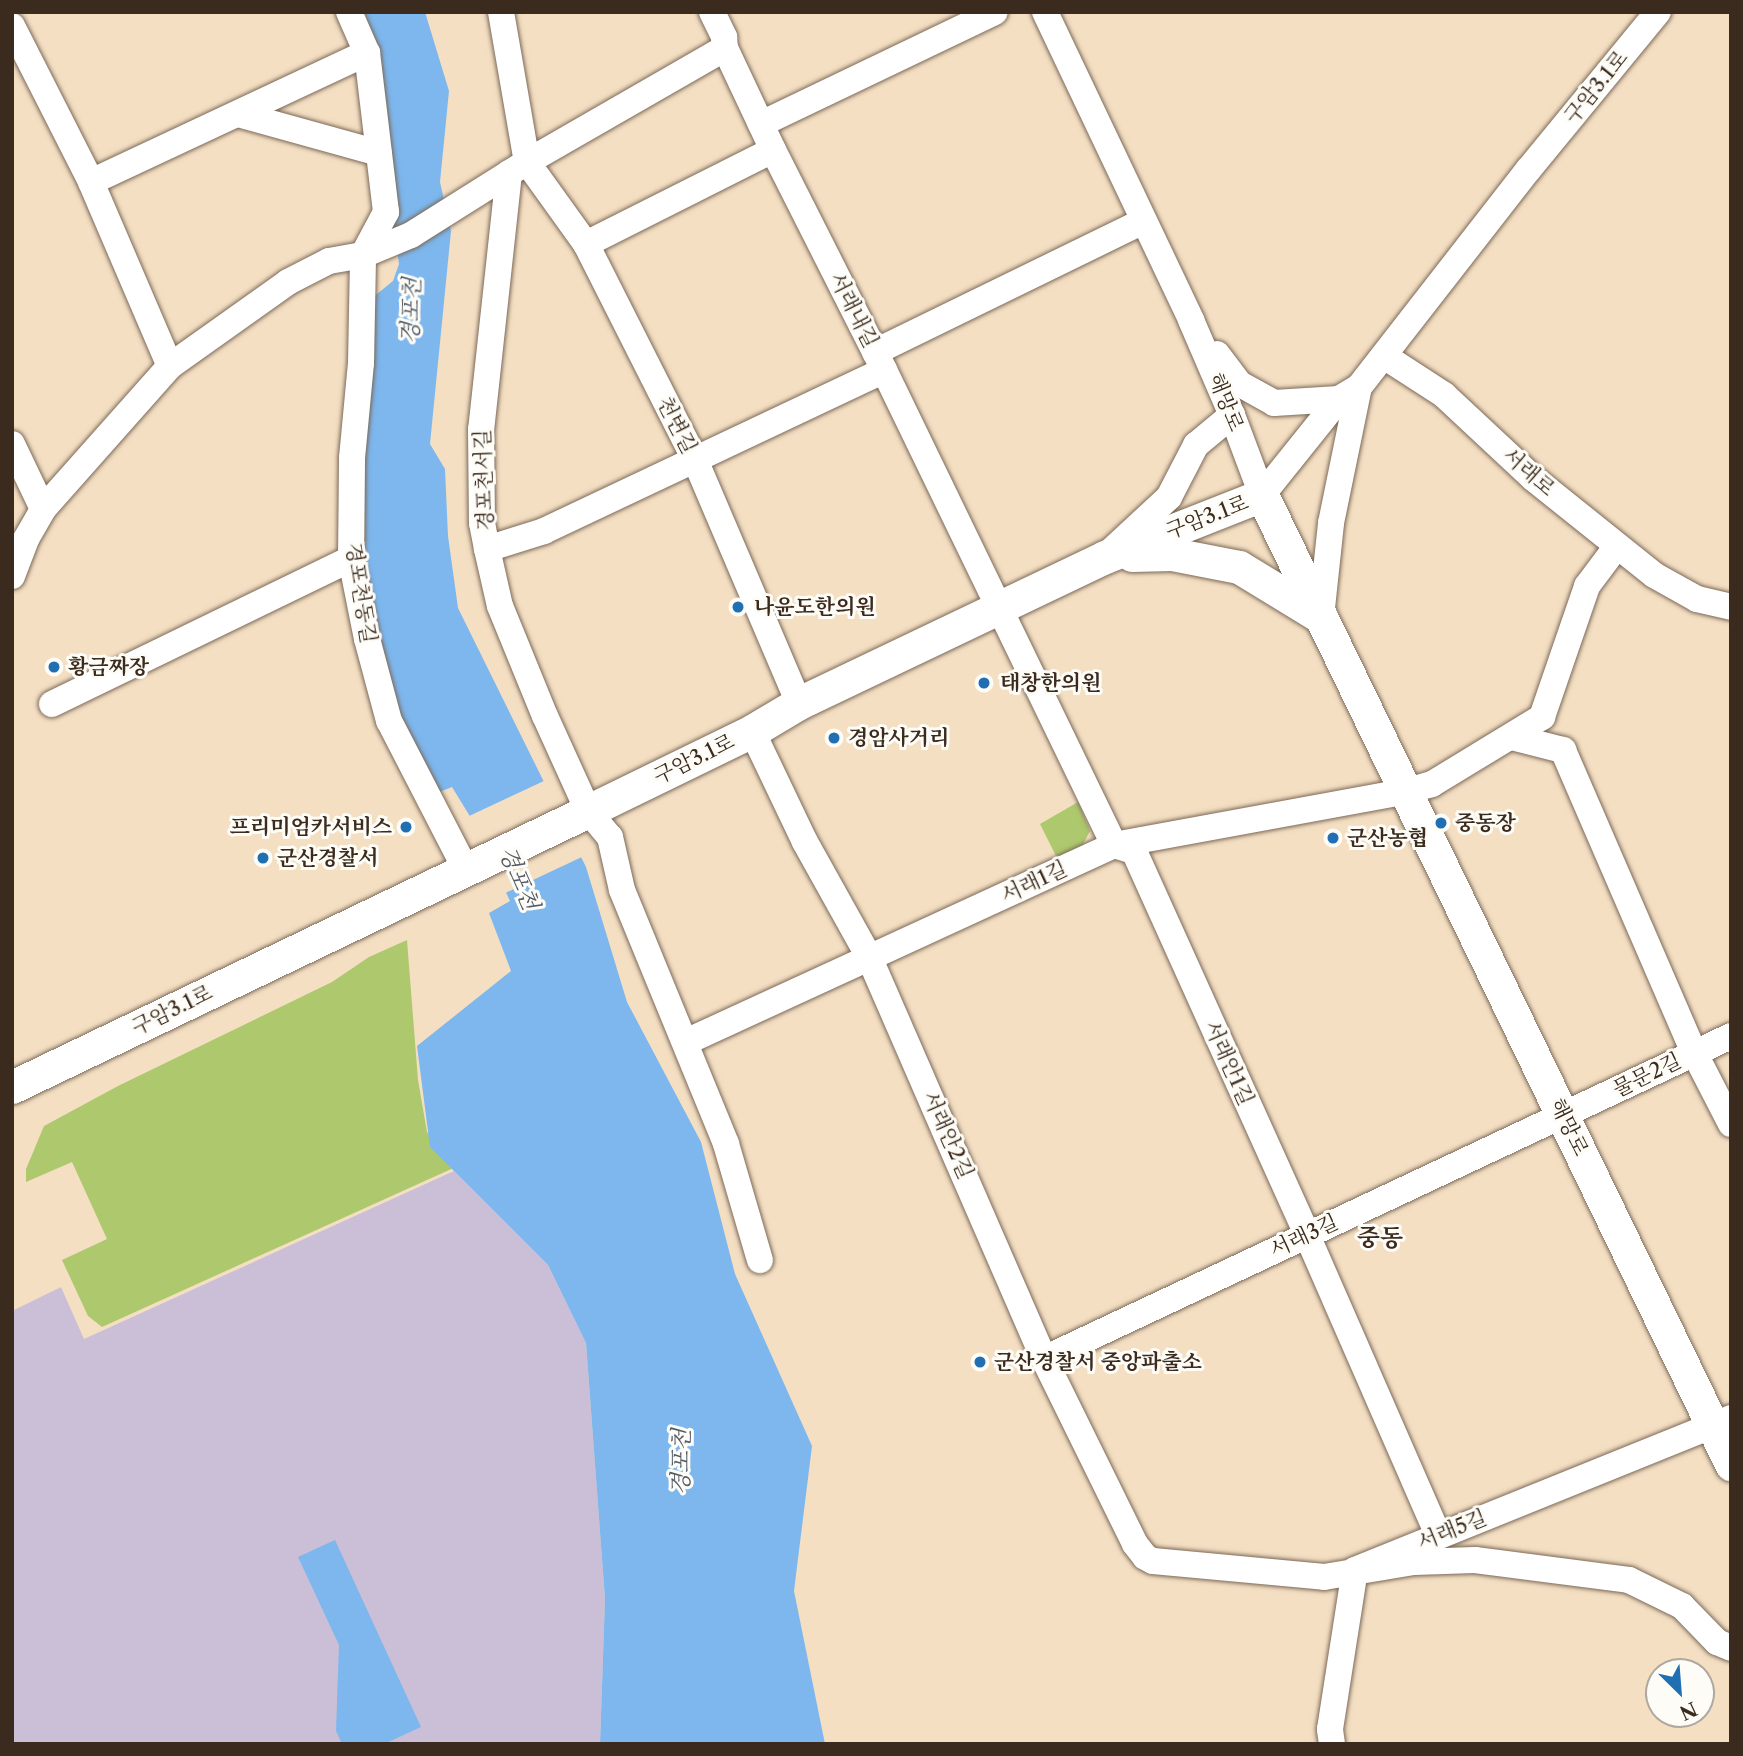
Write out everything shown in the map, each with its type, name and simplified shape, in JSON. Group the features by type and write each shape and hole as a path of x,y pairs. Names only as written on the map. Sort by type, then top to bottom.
{"main road":[{"name":"구암3.1로","path":"12,1087 583,813 752,731 799,703 1105,557 1262,495"},
{"name":"해망로","path":"1262,495 1563,1115 1722,1423 1731,1464"},
{"path":"1105,557 1172,554 1239,567 1321,617"}],"street":[{"name":"경포천동길","path":"349,12 367,53 386,212 363,255 361,363 352,458 351,559 367,639 389,721 474,864"},
{"path":"501,12 518,167"},
{"name":"서래내길","path":"712,12 724,37 724,48 773,150 880,361 999,608"},
{"path":"761,124 995,12"},
{"name":"해망로","path":"1045,12 1191,320 1232,415 1262,495"},
{"name":"구암3.1로","path":"1262,495 1384,356 1529,169 1658,12"},
{"path":"12,26 91,182 170,366"},
{"path":"12,576 19,542 43,509 170,366 288,282 329,261 363,255 411,235 518,167 724,48"},
{"path":"91,182 367,53"},
{"path":"238,114 379,153"},
{"path":"586,244 773,150"},
{"name":"천변길","path":"518,167 586,244 696,462 799,703"},
{"name":"경포천서길","path":"518,167 481,429 482,523 500,606 583,813"},
{"path":"487,549 544,531 696,462 1143,221"},
{"path":"329,261 362,305"},
{"path":"1191,320 1240,384 1274,402 1349,393 1321,617"},
{"name":"서래로","path":"1384,356 1444,395 1533,478 1654,575 1697,599 1731,607"},
{"path":"1105,557 1169,497 1196,445 1232,415"},
{"path":"12,444 43,509"},
{"path":"1404,792 1432,784 1542,717 1587,586 1617,546"},
{"path":"52,704 351,559"},
{"name":"서래안1길","path":"999,608 1114,845 1134,851 1307,1235 1438,1535"},
{"name":"서래안2길","path":"752,731 805,842 870,959 1044,1359 1135,1544 1145,1557 1153,1561 1324,1577 1355,1570"},
{"path":"1511,737 1563,750 1694,1052 1731,1124"},
{"name":"서래1길","path":"686,1042 1114,845 1404,792"},
{"path":"583,813 610,837 622,890 726,1144 760,1259"},
{"name":"물문2길","path":"1563,1115 1731,1036"},
{"name":"서래3길","path":"1044,1359 1563,1115"},
{"name":"서래5길","path":"1355,1570 1722,1423"},
{"path":"1332,1744 1330,1729 1355,1570 1414,1562 1475,1560 1629,1580 1682,1606 1717,1643 1731,1648"}],"shaded area":[{"path":"454,1171 548,1265 586,1343 605,1599 600,1744 12,1744 12,1311 61,1287 84,1339"}],"green space":[{"path":"1078,802 1090,831 1080,850 1058,860 1040,824"},
{"path":"407,940 418,1080 427,1132 458,1166 102,1327 88,1316 62,1260 107,1239 72,1162 26,1182 26,1169 44,1126 118,1086 332,982 369,957"}],"water":[{"name":"경포천","path":"365,12 425,12 449,91 440,182 451,231 430,444 445,469 448,536 458,608 586,867 627,1002 701,1142 735,1274 812,1446 794,1591 825,1744 600,1744 605,1599 586,1343 548,1265 430,1147 417,1046 511,971 489,913 510,901 471,818 452,787 437,793 396,723 356,540 365,539 363,458 372,298 393,281 399,264 378,109 381,76"},
{"path":"335,1540 421,1727 384,1744 342,1744 336,1731 339,1645 298,1557"}],"pier":[{"path":"546,780 584,856 503,894 467,817"}],"place":[{"name":"나윤도한의원","path":"738,607"},
{"name":"황금짜장","path":"54,667"},
{"name":"태창한의원","path":"984,683"},
{"name":"경암사거리","path":"834,738"},
{"name":"중동장","path":"1441,823"},
{"name":"프리미엄카서비스","path":"406,827"},
{"name":"군산농협","path":"1333,838"},
{"name":"군산경찰서","path":"263,858"},
{"name":"군산경찰서 중앙파출소","path":"980,1362"}],"district":[{"name":"중동","path":"1380,1238"}]}
